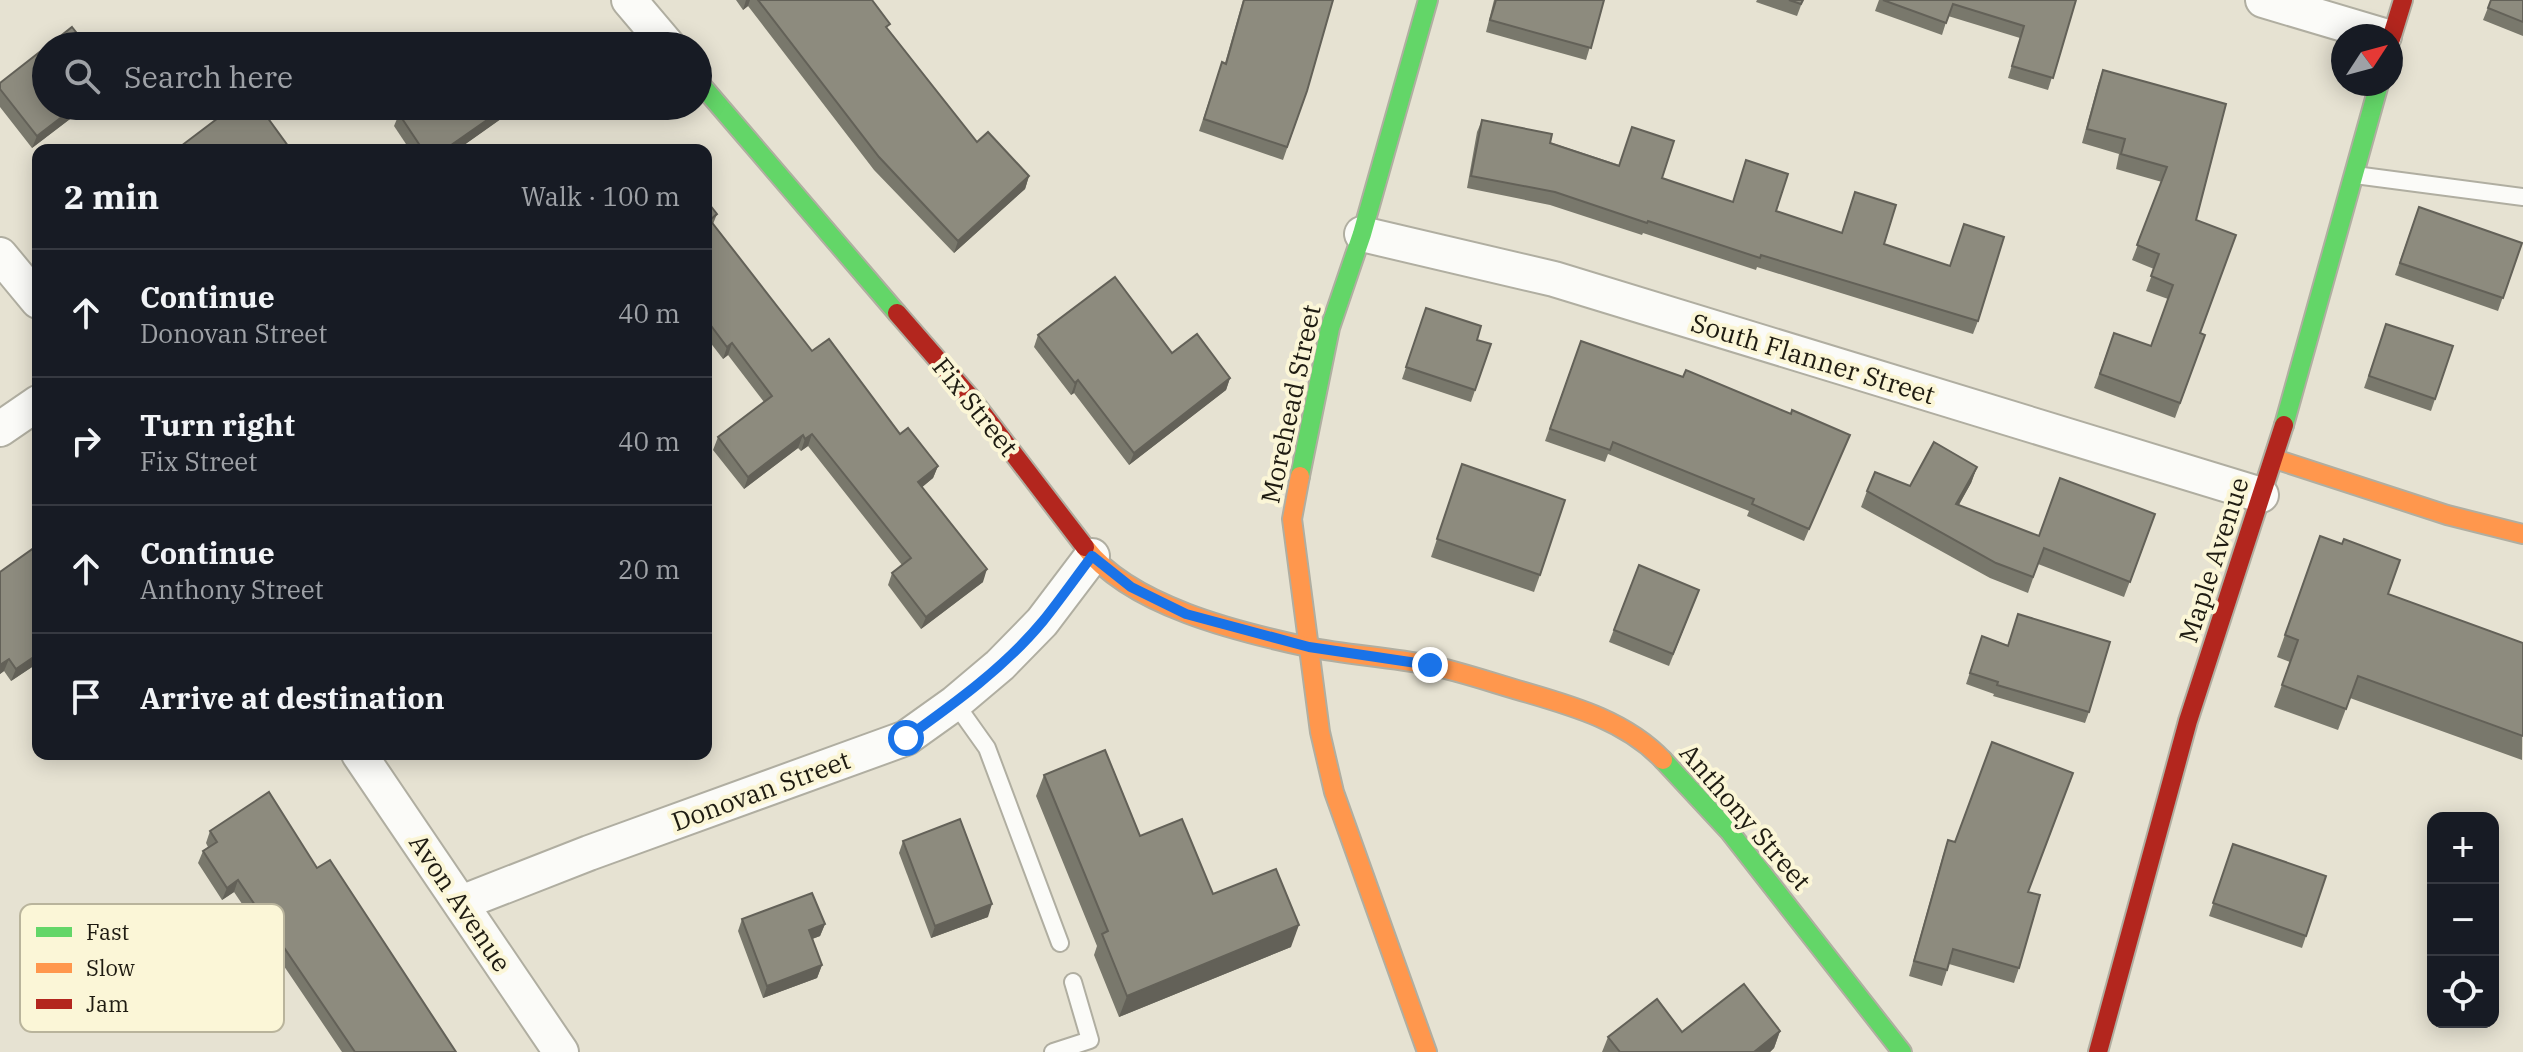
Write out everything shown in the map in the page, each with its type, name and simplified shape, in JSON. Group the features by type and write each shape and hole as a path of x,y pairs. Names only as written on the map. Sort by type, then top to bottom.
{"street":[{"path":"629,0 656,32"},
{"name":"Morehead Street","path":"1427,1052 1334,792 1320,732 1292,519 1330,328 1362,234 1428,0"},
{"path":"2263,0 2344,24"},
{"path":"2396,24 2403,0"},
{"name":"Maple Avenue","path":"2098,1052 2188,721 2275,459 2376,96"},
{"name":"Fix Street","path":"712,97 970,397 1092,556 1131,587 1186,614 1309,647"},
{"name":"South Flanner Street","path":"1362,234 1554,279 2261,495"},
{"path":"0,255 32,294"},
{"path":"0,429 32,407"},
{"path":"2275,459 2447,515 2523,534"},
{"name":"Donovan Street","path":"461,903 906,738 955,703 1000,665 1042,622 1092,556"},
{"name":"Anthony Street","path":"1309,647 1430,665 1574,706 1610,721 1658,755 1729,831 1902,1052"},
{"name":"Avon Avenue","path":"363,760 561,1052"}],"lane":[{"path":"2353,175 2523,197"},
{"path":"955,703 987,748 1060,943"},
{"path":"1053,1052 1092,1046 1073,982"}],"building":[{"path":"758,0 872,0 890,24 886,27 977,142 988,132 1029,176 958,241 879,157"},
{"path":"1244,0 1333,0 1287,147 1204,119 1222,62 1226,64"},
{"path":"1496,0 1604,0 1591,48 1490,20"},
{"path":"1883,0 2076,0 2053,78 2012,66 2024,26 1953,4 1946,23"},
{"path":"2491,0 2523,0 2523,22 2488,8"},
{"path":"32,58 32,120 58,120 37,136 0,89 0,83"},
{"path":"2103,70 2226,104 2196,220 2236,235 2200,333 2205,335 2180,403 2100,374 2114,333 2151,346 2173,285 2151,276 2159,254 2137,245 2167,167 2121,154 2125,139 2087,129"},
{"path":"215,120 269,120 287,144 184,144"},
{"path":"403,120 487,120 453,144 419,144"},
{"path":"1482,120 1552,134 1550,143 1619,166 1632,127 1674,141 1662,178 1733,202 1746,160 1788,174 1776,211 1842,233 1855,192 1896,205 1884,244 1950,266 1964,224 2004,237 1978,321 1761,255 1760,258 1555,192 1471,176"},
{"path":"2419,207 2522,243 2503,298 2400,263"},
{"path":"712,223 812,351 829,339 900,434 908,428 938,466 918,482 987,569 926,617 892,573 911,558 812,434 805,439 803,435 748,477 718,437 772,396 732,343 727,347 712,327"},
{"path":"1115,277 1172,353 1197,334 1230,378 1134,453 1078,380 1075,383 1038,335"},
{"path":"1426,308 1481,326 1477,340 1491,344 1475,390 1406,367"},
{"path":"2386,324 2453,346 2435,399 2369,376"},
{"path":"1581,341 1683,377 1686,370 1850,435 1809,529 1752,504 1754,499 1613,442 1610,450 1550,429"},
{"path":"1934,442 1977,467 1956,504 2039,536 2060,478 2155,514 2130,582 2044,548 2033,577 1996,563 1867,491 1875,472 1910,486"},
{"path":"1462,464 1565,500 1540,575 1437,539"},
{"path":"2320,536 2342,544 2344,539 2400,560 2388,594 2523,643 2523,736 2358,676 2346,709 2282,685 2298,640 2285,635"},
{"path":"32,549 32,658 16,669 9,659 0,665 0,572"},
{"path":"1639,565 1699,590 1673,654 1614,630"},
{"path":"2018,614 2110,642 2089,712 1997,685 1998,682 1970,673 1982,636 2008,646"},
{"path":"1992,742 2073,773 2028,892 2040,895 2019,968 1953,949 1947,970 1914,961 1948,840 1955,842"},
{"path":"1105,750 1140,836 1182,819 1213,894 1276,869 1299,925 1127,996 1102,934 1108,931 1044,775"},
{"path":"269,792 317,868 330,860 456,1052 355,1052 284,948 284,904 254,904 238,880 227,888 203,851 217,842 210,831"},
{"path":"960,819 992,904 935,926 903,841"},
{"path":"2233,844 2326,876 2306,936 2213,903"},
{"path":"812,893 825,924 809,930 822,965 767,986 742,919"},
{"path":"1744,984 1780,1031 1754,1052 1620,1052 1608,1037 1657,999 1682,1032"}],"traffic: fast":[{"path":"1300,476 1330,328 1362,234 1428,0"},
{"path":"2284,425 2376,96"},
{"path":"712,97 897,313"},
{"path":"1663,760 1729,831 1902,1052"}],"traffic: slow":[{"path":"2275,459 2447,515 2523,534"},
{"path":"1300,476 1292,519 1320,732 1334,792 1427,1052"},
{"path":"1085,547 1105,568 1129,585 1187,614 1308,647 1441,668 1546,698 1617,726 1663,760"}],"traffic: jam":[{"path":"2396,24 2403,0"},
{"path":"897,313 970,397 1085,547"},
{"path":"2098,1052 2188,721 2284,425"}],"route":[{"path":"906,738 955,703 1000,665 1042,622 1092,556 1131,587 1186,614 1309,647 1430,665"}]}
